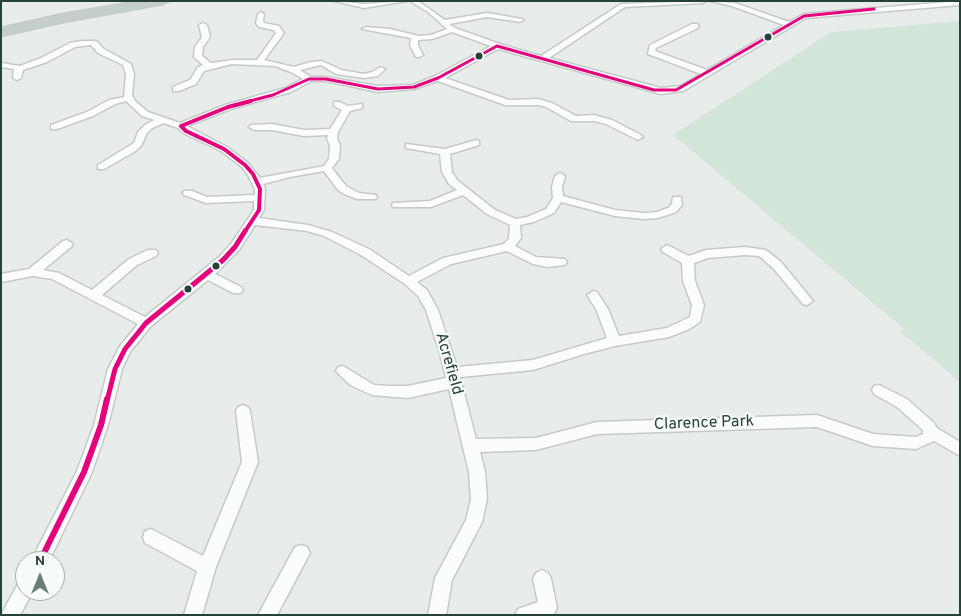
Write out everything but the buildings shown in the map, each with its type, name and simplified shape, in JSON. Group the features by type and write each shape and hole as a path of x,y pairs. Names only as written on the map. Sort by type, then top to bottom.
{"highway":[{"path":"1,32 128,1"},
{"path":"1,26 90,10 163,1"}],"street":[{"path":"337,1 370,6 404,1"},
{"path":"413,1 430,11 452,30 497,46 661,91 683,88 804,16 960,2"},
{"path":"543,58 623,5 703,1"},
{"path":"713,1 743,7 788,24"},
{"path":"862,1 874,9"},
{"path":"259,62 280,33 276,28 262,25 259,21 261,14"},
{"path":"444,23 487,16 520,20"},
{"path":"203,25 206,37 199,47 198,57 209,66"},
{"path":"695,26 653,47 651,52 707,73"},
{"path":"366,29 415,38 432,37 452,30"},
{"path":"415,38 414,45 420,55"},
{"path":"3,65 20,68 44,60 72,45 93,43 101,51 127,64 130,74 129,98 137,108 162,121 181,126 186,131 224,149 245,165 257,182 260,198 259,210 235,247 207,275 146,323 125,349 119,360 90,455 45,551"},
{"path":"181,126 228,107 288,90 310,79 326,78 391,90 414,87 438,78 497,46"},
{"path":"294,70 324,61 339,72 364,76 375,74 381,69"},
{"path":"176,89 192,82 202,69 232,62 259,62 294,70 310,79"},
{"path":"18,78 17,71 20,68"},
{"path":"438,78 508,103 538,102 549,105 574,119 594,118 609,122 638,137"},
{"path":"54,127 90,114 112,102 129,98"},
{"path":"337,104 347,108 359,106"},
{"path":"257,182 327,168 334,158 333,132 347,108"},
{"path":"101,166 131,150 138,144 143,132 149,126 162,121"},
{"path":"254,127 272,127 304,132 333,132"},
{"path":"409,146 445,152 454,151 476,143"},
{"path":"445,152 447,172 453,182 491,212 515,223 530,220 550,211 558,198 557,187 560,176"},
{"path":"327,168 342,188 348,192 357,196 372,197"},
{"path":"397,205 431,204 464,191"},
{"path":"188,194 206,200 260,198"},
{"path":"558,198 615,213 644,216 658,215 672,210 676,205 677,199"},
{"name":"Acrefield","path":"253,221 308,228 328,234 365,252 423,293 432,310 453,377 477,472 479,499 474,522 444,578 437,615"},
{"path":"408,281 447,261 508,247 515,238 515,223"},
{"path":"33,272 67,244"},
{"path":"508,247 533,260 548,263 561,262"},
{"path":"667,249 688,261"},
{"path":"688,261 706,254 745,251 762,253 777,265 807,301"},
{"path":"94,295 133,262 144,255 152,253"},
{"path":"343,371 372,390 408,392 487,368 533,365 615,341 669,332 696,319 698,305 690,281 688,261"},
{"path":"1,278 33,272 55,276 146,323"},
{"path":"207,275 237,290"},
{"path":"593,295 602,309 615,341"},
{"path":"878,390 902,403 928,426 932,432 960,450"},
{"path":"193,615 206,567 250,462 243,411"},
{"name":"Clarence Park","path":"470,446 536,444 597,428 616,427 818,421 873,440 894,443 916,443 928,439 932,432"},
{"path":"151,537 206,567"},
{"path":"267,615 301,553"},
{"path":"524,615 548,608 542,579"},
{"path":"10,615 18,601"}],"green space":[{"path":"960,21 960,382 901,332 904,329 673,135 831,32"}],"transit line":[{"path":"45,551 84,472 101,425 115,369 125,349 146,323 223,260 235,247 259,210 260,189 253,174 245,165 224,149 186,131 181,126 187,122 228,107 273,95 309,79 326,79 378,89 414,87 438,78 497,46 654,90 676,90 804,16 874,9"}]}
